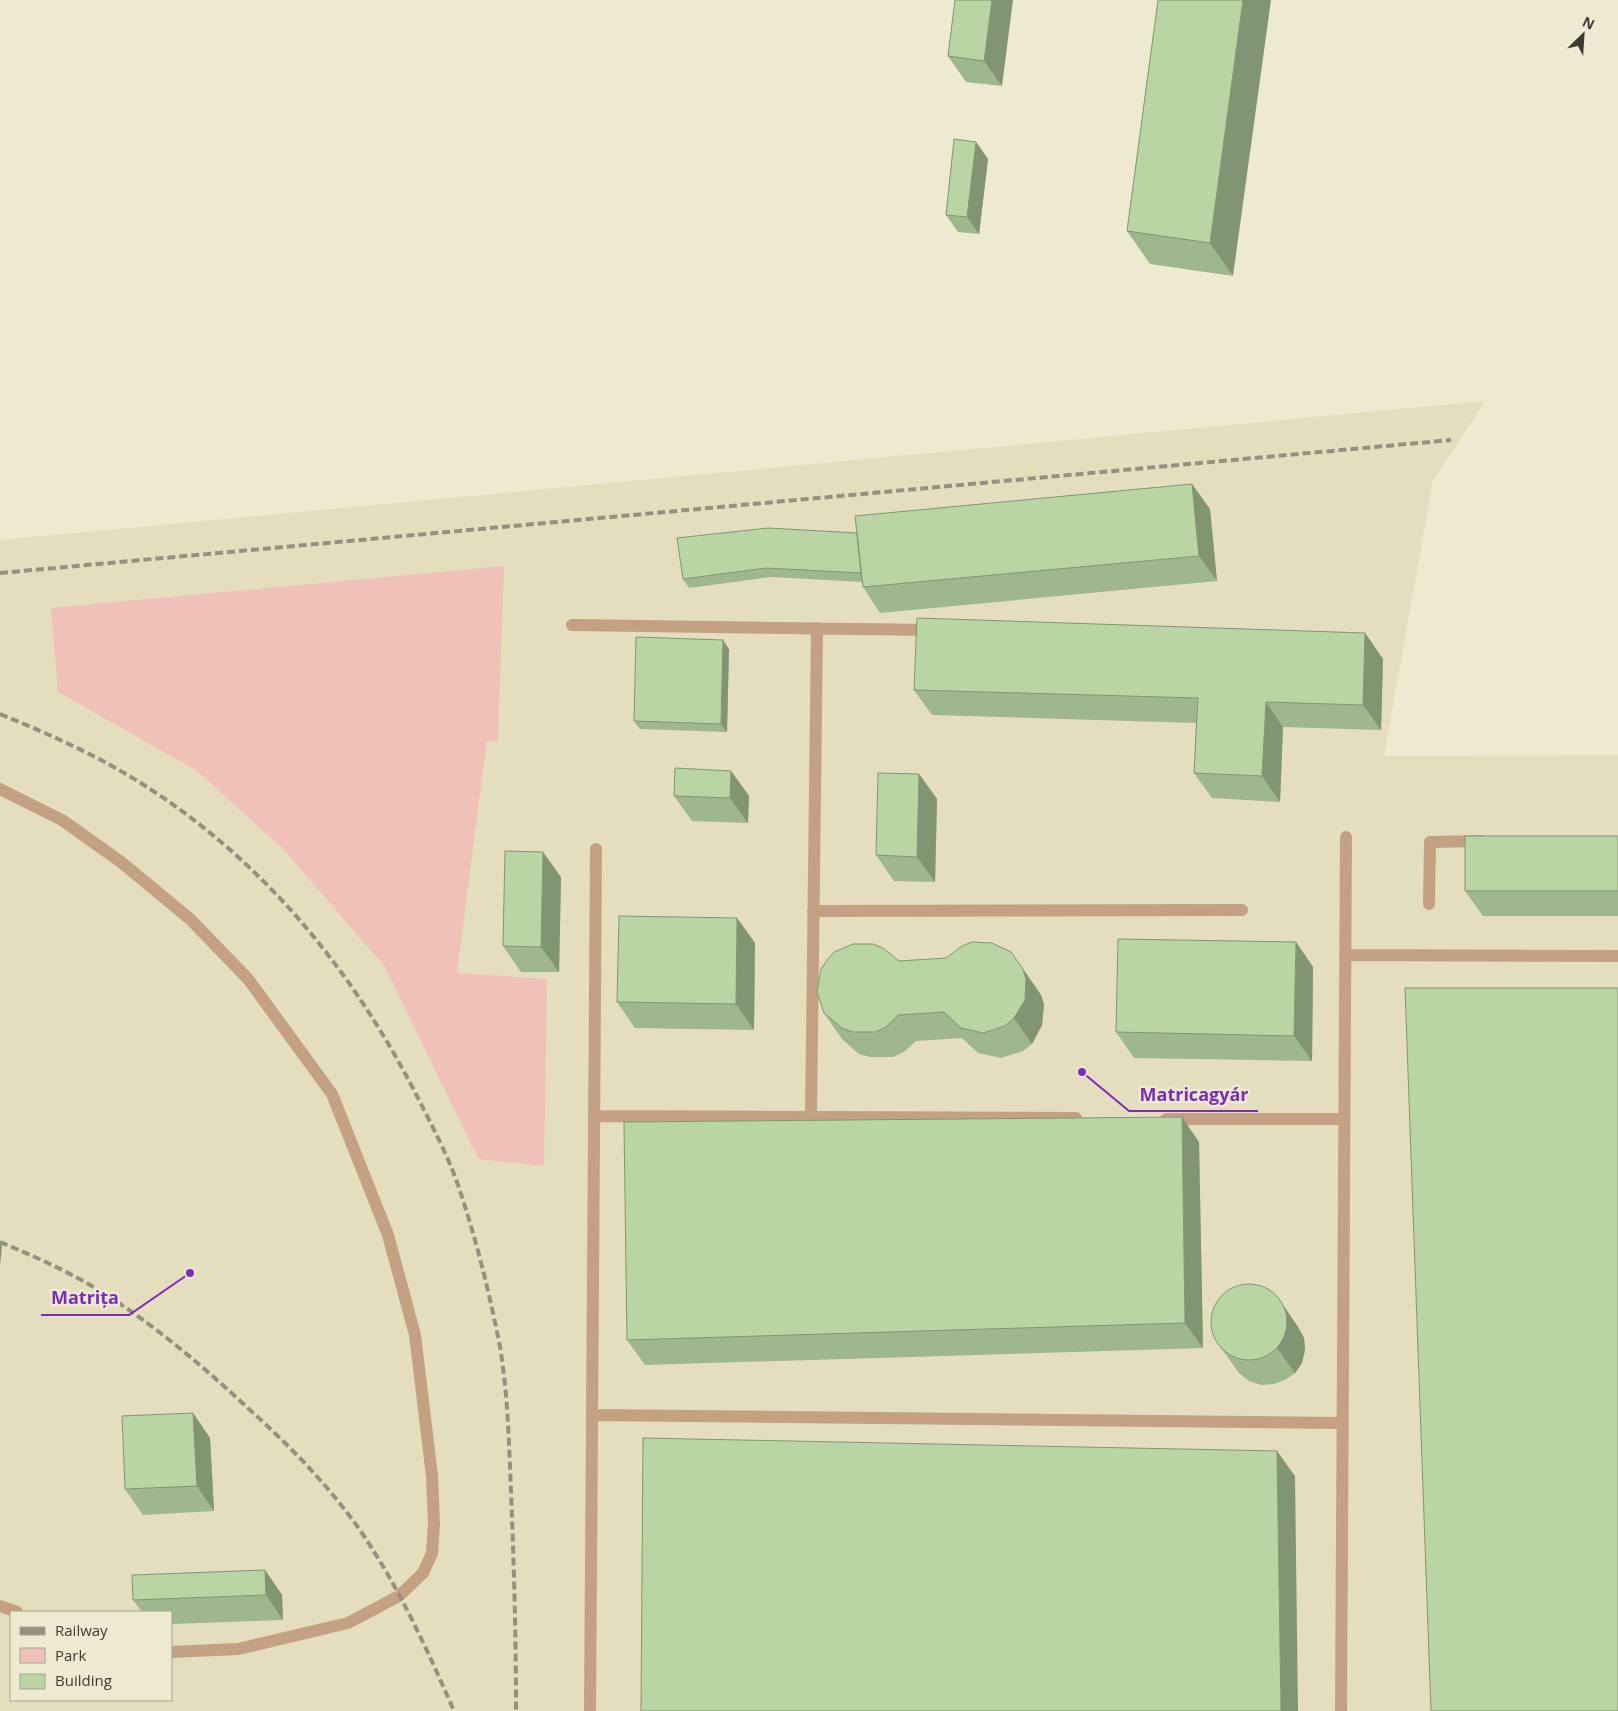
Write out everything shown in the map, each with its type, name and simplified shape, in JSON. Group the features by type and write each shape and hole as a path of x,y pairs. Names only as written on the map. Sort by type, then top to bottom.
{"lane":[{"path":"572,625 945,630"},
{"path":"811,1117 817,628"},
{"path":"0,789 62,820 122,862 190,920 248,979 332,1094 388,1234 415,1335 432,1476 434,1524 432,1553 423,1574 399,1596 348,1623 238,1649 172,1652"},
{"path":"1341,1711 1346,837"},
{"path":"1429,904 1430,842 1489,841"},
{"path":"590,1711 596,849"},
{"path":"813,911 1242,910"},
{"path":"1345,956 1618,956"},
{"path":"594,1116 1087,1118"},
{"path":"1156,1119 1344,1119"},
{"path":"592,1415 1342,1423"},
{"path":"0,1606 14,1611"}],"shaded area":[{"path":"1485,401 1433,481 1384,756 1618,755 1618,1711 0,1711 0,540","holes":["58,692 498,741 487,741 457,973 478,1159 385,967 283,849 197,771"]}],"green space":[{"path":"504,566 498,741 487,741 457,973 547,979 544,1166 478,1159 385,967 283,849 197,771 58,692 51,608"}],"building":[{"path":"955,0 992,0 984,61 948,56"},
{"path":"1158,0 1243,0 1210,243 1127,231"},
{"path":"954,139 976,142 967,217 946,215"},
{"path":"1192,484 1199,556 863,587 855,516"},
{"path":"768,528 857,533 861,573 766,568 683,579 677,538"},
{"path":"917,618 1365,633 1363,705 1266,702 1262,776 1194,773 1198,698 914,690"},
{"path":"636,637 723,640 721,724 634,721"},
{"path":"675,768 731,771 730,798 674,796"},
{"path":"878,773 919,774 917,857 876,855"},
{"path":"1465,836 1618,836 1618,891 1465,891"},
{"path":"505,851 543,852 541,947 503,946"},
{"path":"619,916 737,918 736,1004 617,1002"},
{"path":"1118,939 1296,942 1294,1036 1116,1032"},
{"path":"972,942 992,943 1011,952 1023,969 1026,979 1025,1000 1014,1018 1005,1026 983,1033 961,1028 944,1012 898,1015 886,1027 875,1032 853,1032 842,1028 824,1013 817,992 821,969 834,952 853,944 873,944 883,948 899,961 946,958 962,946"},
{"path":"1405,988 1618,988 1618,1711 1431,1711"},
{"path":"1182,1117 1185,1323 627,1340 624,1122"},
{"path":"1249,1284 1263,1287 1276,1295 1284,1308 1287,1322 1284,1336 1276,1349 1263,1357 1249,1360 1235,1357 1222,1349 1214,1336 1211,1322 1214,1308 1222,1295 1235,1287"},
{"path":"193,1413 197,1486 125,1489 122,1416"},
{"path":"643,1438 1277,1451 1281,1711 641,1711"},
{"path":"265,1570 266,1595 133,1600 132,1575"}],"railway":[{"path":"0,573 1451,440"},
{"path":"0,714 75,747 130,776 190,817 230,850 302,922 334,962 364,1004 416,1094 457,1181 483,1269 503,1365 510,1456 515,1602 516,1711"},
{"path":"0,1242 80,1279 143,1320 216,1379 296,1454 325,1485 352,1519 390,1578 413,1621 454,1711"}],"place":[{"name":"Matricagyár","path":"1082,1072"},
{"name":"Matrița","path":"190,1273"}]}
